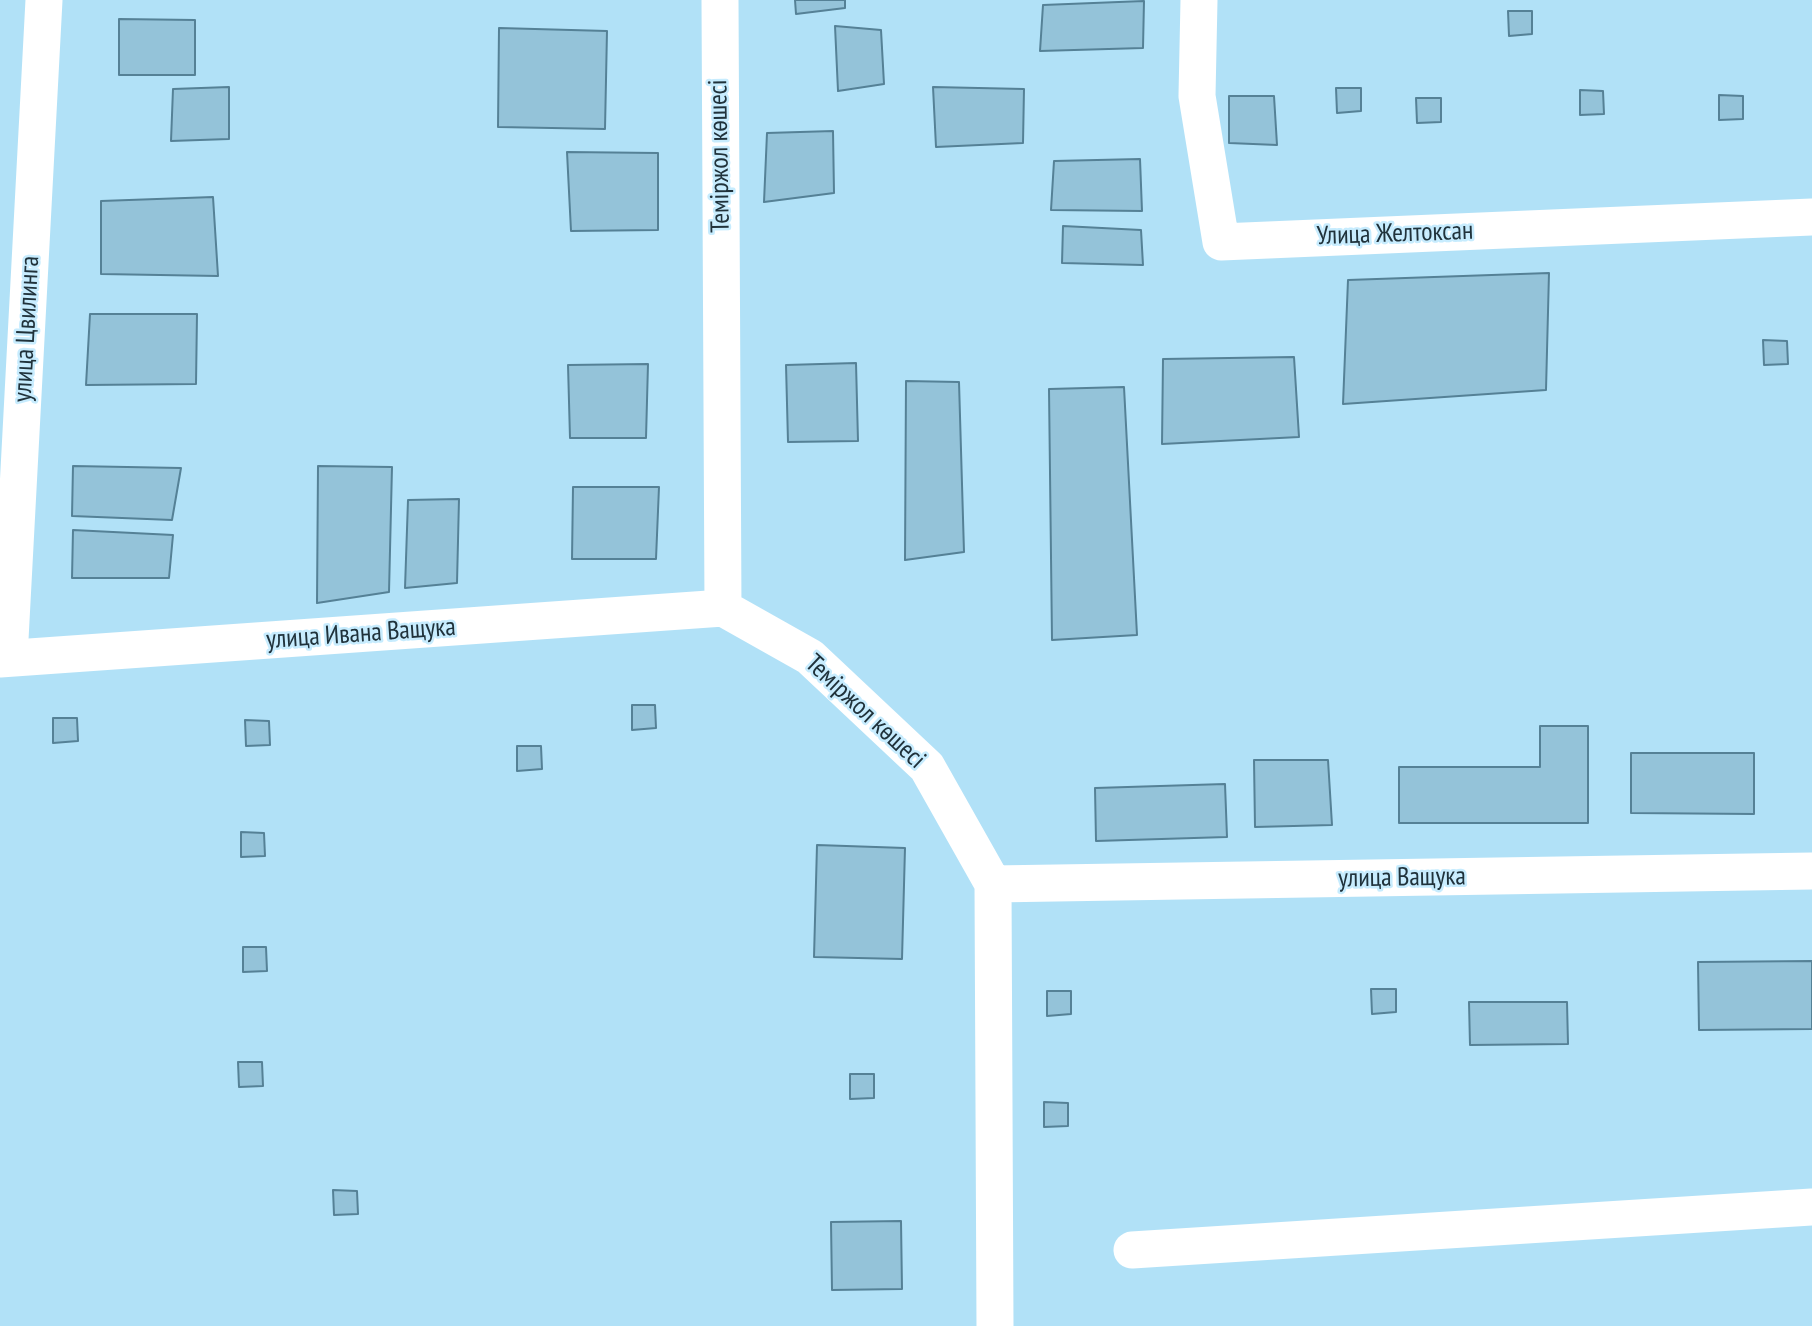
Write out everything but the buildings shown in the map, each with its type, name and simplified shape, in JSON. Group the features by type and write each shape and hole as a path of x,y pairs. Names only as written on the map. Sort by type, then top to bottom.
{"street":[{"name":"улица Цвилинга","path":"5,659 44,0"},
{"name":"Теміржол көшесі","path":"720,0 723,608 810,656 927,767 993,884 995,1326"},
{"name":"Улица Желтоксан","path":"1199,0 1197,96 1221,242 1812,217"},
{"name":"улица Ивана Ващука","path":"5,659 723,608"},
{"name":"улица Ващука","path":"993,884 1812,871"},
{"path":"1132,1250 1812,1207"}]}
